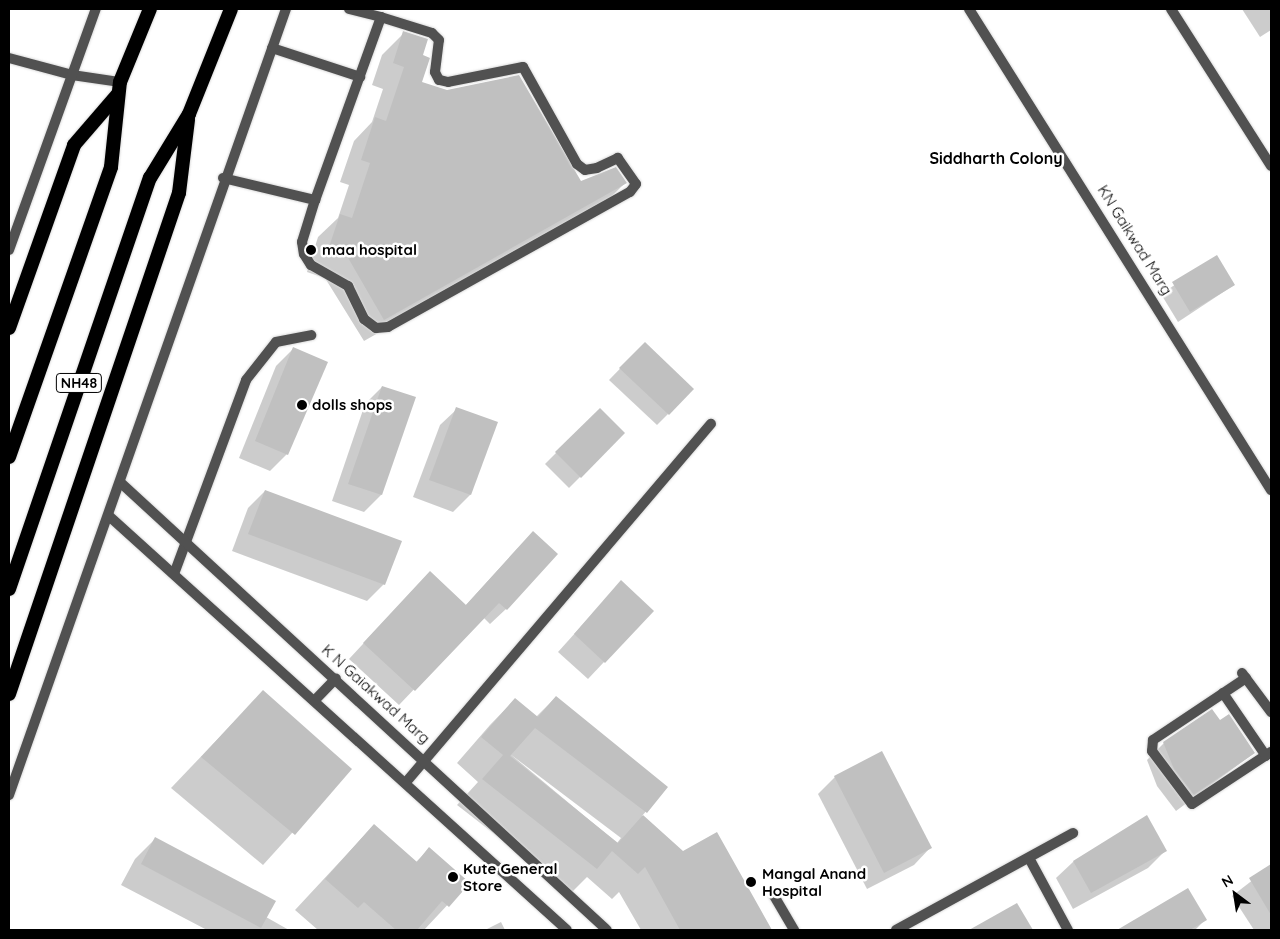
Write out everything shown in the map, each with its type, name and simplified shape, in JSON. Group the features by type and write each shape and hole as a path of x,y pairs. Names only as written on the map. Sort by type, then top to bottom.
{"highway":[{"name":"NH48","path":"9,457 111,167 119,88 150,9"},
{"name":"NH48","path":"9,588 150,178 189,114 231,9"},
{"path":"9,328 74,145 119,88"},
{"path":"9,694 179,193 189,114"}],"street":[{"path":"9,250 96,9"},
{"path":"9,794 121,483 223,178 286,9"},
{"path":"349,9 381,17 432,33 439,40 435,72 439,80 448,82 523,67 577,164 585,170 597,168 618,158 636,184 630,192 388,327 376,328 364,319 348,286 312,266 304,254 302,242 315,200 381,17"},
{"name":"KN Gaikwad Marg","path":"969,9 1271,490"},
{"path":"1171,9 1271,166"},
{"path":"272,48 360,77"},
{"path":"9,58 119,88"},
{"path":"223,178 315,200"},
{"path":"174,574 246,380 276,342 311,335"},
{"path":"407,782 424,758 711,424"},
{"name":"K N Gaiakwad Marg","path":"121,483 424,758 608,930"},
{"path":"109,516 407,782 567,930"},
{"path":"1223,693 1269,754 1192,804 1152,751 1153,740 1223,693 1244,675 1271,712"},
{"path":"315,700 336,678"},
{"path":"896,930 1073,833"},
{"path":"1029,858 1068,930"},
{"path":"773,894 794,930"}],"building":[{"path":"403,31 428,39 423,55 430,58 422,82 447,90 519,75 581,181 616,167 627,183 384,320 347,256 328,250 340,214 352,218 370,163 361,160 375,117 386,121 404,67 393,63"},
{"path":"1217,255 1235,285 1190,312 1172,282"},
{"path":"645,342 694,389 669,415 619,368"},
{"path":"293,347 328,362 288,455 255,441"},
{"path":"382,386 416,397 382,495 348,484"},
{"path":"456,407 498,422 471,495 429,480"},
{"path":"600,408 625,433 581,478 555,452"},
{"path":"265,490 402,541 385,585 248,534"},
{"path":"533,531 558,554 507,610 499,603 415,691 363,643 430,571 466,605"},
{"path":"621,580 654,611 605,663 574,634"},
{"path":"263,690 352,769 295,835 201,757"},
{"path":"556,696 668,787 647,813 535,728 510,756 618,843 643,815 683,851 717,832 772,930 680,930 645,867 638,874 612,851 597,869 482,779 503,755 481,737 515,698 538,717"},
{"path":"1212,709 1220,720 1229,714 1255,753 1194,795 1174,769 1163,742"},
{"path":"882,751 932,848 884,873 834,776"},
{"path":"1147,815 1167,851 1091,893 1073,861"},
{"path":"374,824 417,862 429,847 470,883 449,907 442,901 417,930 396,930 364,902 358,908 325,879"},
{"path":"155,837 276,901 261,928 141,864"},
{"path":"1271,864 1271,915 1249,878"},
{"path":"1188,888 1207,920 1190,930 1117,930"},
{"path":"1017,903 1033,930 969,930"}],"place":[{"name":"maa hospital","path":"311,250"},
{"name":"dolls shops","path":"302,405"},
{"name":"Kute General Store","path":"453,877"},
{"name":"Mangal Anand Hospital","path":"751,882"}],"district":[{"name":"Siddharth Colony","path":"996,158"}]}
